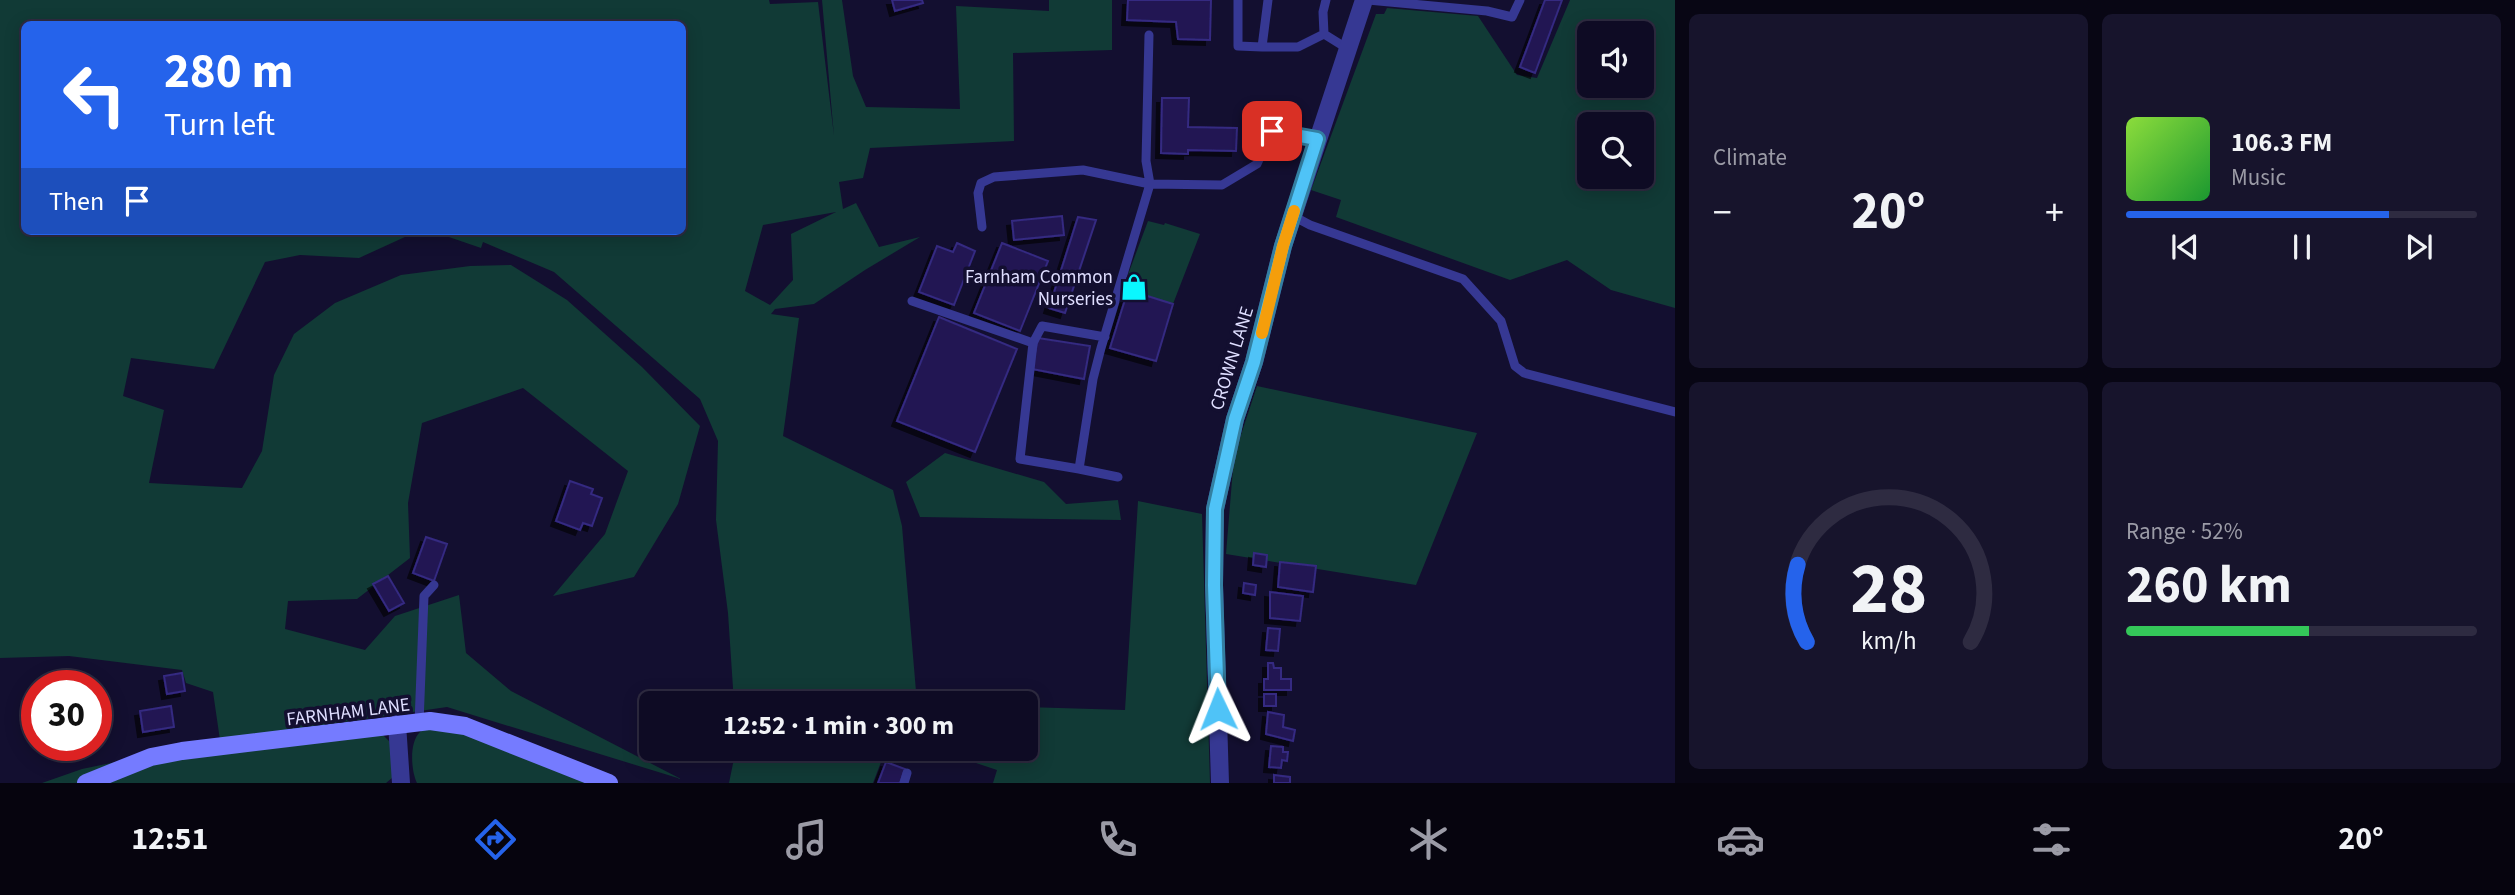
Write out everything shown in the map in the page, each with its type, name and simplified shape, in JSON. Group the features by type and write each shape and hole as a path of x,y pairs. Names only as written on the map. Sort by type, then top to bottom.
{"street":[{"name":"CROWN LANE","path":"1220,783 1214,585 1215,509 1235,419 1254,362 1293,216 1366,0"},
{"name":"FARNHAM LANE","path":"86,783 151,757 183,751 397,724 447,722 465,726 609,783"},
{"path":"397,724 401,783"}],"lane":[{"path":"1238,0 1238,46 1298,47 1324,34"},
{"path":"1262,47 1268,0"},
{"path":"1324,34 1323,12 1326,0"},
{"path":"1366,0 1439,3 1487,10 1513,18 1520,0"},
{"path":"1324,34 1348,49"},
{"path":"1079,469 1093,380 1150,184 1146,161 1149,35"},
{"path":"982,227 978,193 982,183 994,177 1083,170 1150,184 1222,185 1257,164 1272,131 1317,139"},
{"path":"1293,216 1310,225 1463,279 1501,321 1515,366 1524,373 1675,412"},
{"path":"912,301 1033,343"},
{"path":"1105,337 1042,326 1033,343 1020,459 1118,477"},
{"path":"419,723 424,596 433,585"}],"green space":[{"path":"0,0 769,0 770,4 818,2 834,136 822,0 842,0 853,76 866,107 960,109 956,6 1049,11 1049,0 1112,0 1112,50 1013,53 1014,141 870,148 863,178 839,182 843,209 856,203 879,247 920,237 814,304 775,309 771,314 799,318 783,436 893,490 902,526 916,691 733,691 728,613 716,520 718,441 700,399 554,272 483,242 481,248 446,236 686,235 686,21 21,21 21,235 409,235 359,258 300,255 265,262 214,369 131,358 123,396 164,410 149,483 242,488 262,451 274,375 294,334 335,303 401,275 470,266 511,265 567,300 642,367 700,426 678,504 634,577 553,596 605,534 628,471 523,388 422,423 408,503 410,558 357,599 288,601 285,629 365,650 395,616 459,595 466,653 511,691 639,757 639,761 646,761 681,779 447,707 220,740 213,692 186,683 182,670 69,656 0,658","holes":["836,212 791,234 793,280 770,305 745,291 763,225"]},
{"path":"1570,0 1675,0 1675,308 1611,290 1567,260 1510,280 1336,217 1341,200 1311,190 1376,14 1384,14 1387,8 1478,16 1517,75 1537,78"},
{"path":"1148,221 1164,225 1165,223 1200,234 1173,304 1137,293 1140,284 1126,280"},
{"path":"1257,386 1477,433 1416,585 1226,554 1234,456"},
{"path":"945,453 1044,482 1066,504 1118,500 1121,520 920,517 906,482"},
{"path":"1138,501 1202,514 1210,783 993,783 997,770 970,761 1038,761 1038,707 1125,710"},
{"path":"442,726 594,783 417,783 412,757 416,737 425,729"},
{"path":"381,733 395,747 392,778 386,783 104,783 159,762"},
{"path":"140,757 80,783 42,783 82,769"},
{"path":"734,761 881,761 873,783 729,783"}],"building":[{"path":"892,0 922,0 923,3 895,11"},
{"path":"1128,0 1211,0 1210,40 1178,39 1176,22 1127,20"},
{"path":"1545,0 1562,0 1535,73 1520,67"},
{"path":"1162,98 1189,98 1188,127 1237,128 1236,151 1188,150 1188,154 1161,153"},
{"path":"1062,216 1064,235 1014,240 1012,221"},
{"path":"1078,217 1096,220 1065,313 1049,308"},
{"path":"957,243 975,251 954,305 919,292 937,246 953,252"},
{"path":"1002,243 1048,261 1020,331 974,313"},
{"path":"1130,281 1140,284 1137,293 1128,290"},
{"path":"1128,290 1173,304 1156,361 1110,348"},
{"path":"939,317 1017,349 975,452 897,421"},
{"path":"1038,338 1090,346 1084,379 1032,369"},
{"path":"570,481 593,489 591,494 602,498 592,526 583,523 580,530 556,521"},
{"path":"426,537 447,544 434,581 413,573"},
{"path":"1254,553 1267,555 1266,567 1253,565"},
{"path":"1280,562 1316,566 1313,592 1278,587"},
{"path":"388,576 404,603 389,611 373,584"},
{"path":"1244,583 1256,585 1255,595 1243,593"},
{"path":"1270,592 1303,596 1300,621 1270,618"},
{"path":"1268,628 1280,629 1278,651 1266,650"},
{"path":"1268,663 1273,663 1274,668 1281,668 1281,679 1291,679 1291,690 1264,690 1264,679 1268,679"},
{"path":"182,673 185,691 167,694 164,676"},
{"path":"1264,694 1276,694 1276,706 1264,706"},
{"path":"171,706 174,727 143,732 140,711"},
{"path":"1268,712 1284,715 1283,727 1295,730 1293,741 1266,734"},
{"path":"1271,746 1283,747 1283,752 1288,752 1287,761 1282,760 1281,768 1269,767"},
{"path":"886,762 905,769 900,783 878,783"},
{"path":"1274,775 1290,777 1290,783 1274,783"}],"slow traffic":[{"path":"1262,333 1294,211"}],"place":[{"name":"Farnham Common Nurseries","path":"1134,287"}],"route":[{"path":"1218,709 1214,585 1215,509 1235,419 1254,362 1283,246 1317,139 1272,131"}]}
